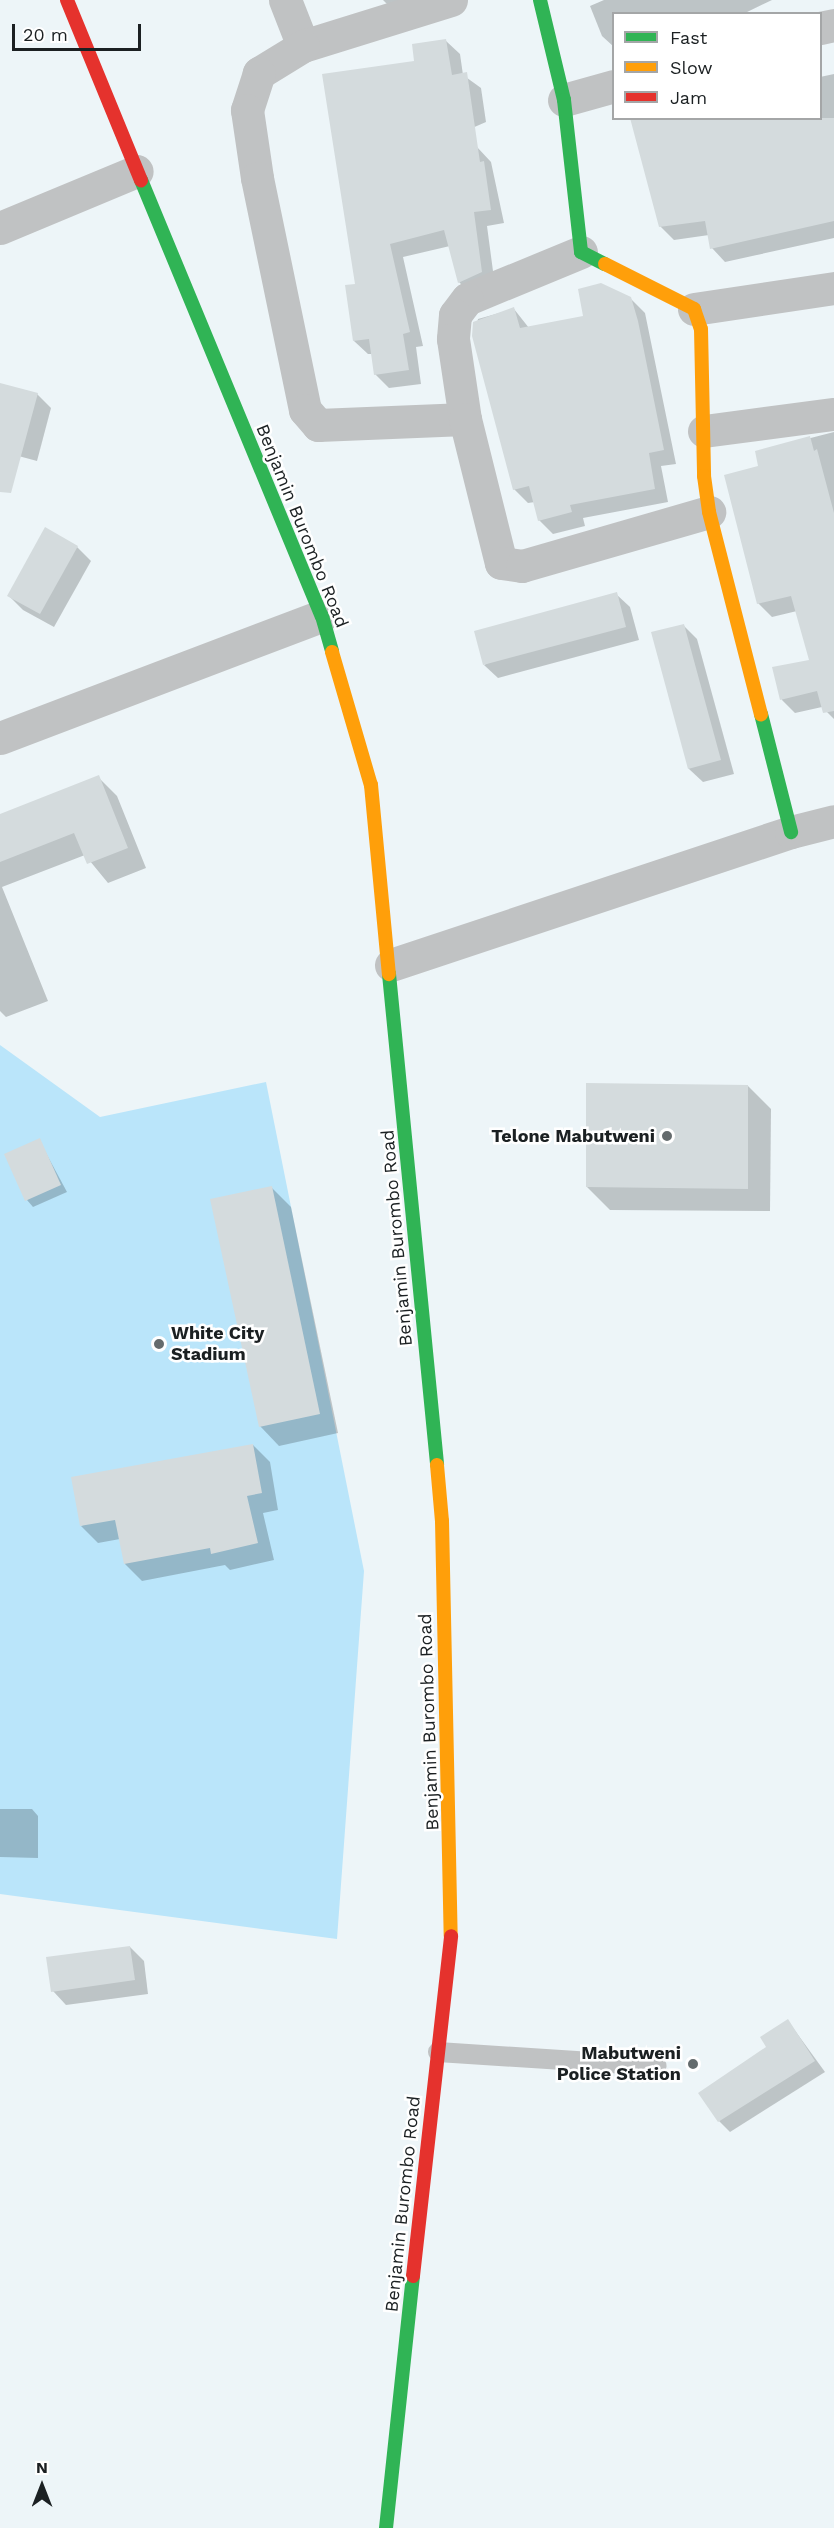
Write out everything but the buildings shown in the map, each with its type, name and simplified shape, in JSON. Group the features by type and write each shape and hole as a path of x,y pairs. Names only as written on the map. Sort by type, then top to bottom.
{"street":[{"name":"Benjamin Burombo Road","path":"67,0 322,616 370,785 391,965 442,1521 453,1913 386,2528"},
{"path":"285,0 303,46"},
{"path":"451,0 303,46 259,73 247,110 257,178 305,410 318,425 465,419"},
{"path":"540,0 564,100 581,252"},
{"path":"564,100 612,87"},
{"path":"0,228 136,171"},
{"path":"709,512 522,566 501,563 465,419 453,339 455,315 467,299 581,252 694,309 834,288"},
{"path":"694,309 701,328 709,512 791,832"},
{"path":"704,431 834,414"},
{"path":"0,738 322,616"},
{"path":"391,965 791,832 834,821"}],"lane":[{"path":"438,2052 657,2066"}],"shaded area":[{"name":"White City Stadium","path":"0,1045 100,1117 266,1082 364,1571 337,1939 0,1894"}],"traffic: fast":[{"path":"540,0 564,100 581,252 605,264"},
{"path":"141,180 322,616 332,652"},
{"path":"761,714 791,832"},
{"path":"389,974 437,1465"},
{"path":"386,2528 413,2276"}],"traffic: slow":[{"path":"605,264 694,309 701,329 704,476 709,512 761,714"},
{"path":"332,652 371,785 389,974"},
{"path":"437,1465 442,1521 451,1936"}],"traffic: jam":[{"path":"67,0 141,180"},
{"path":"413,2276 451,1936"}],"place":[{"name":"Telone Mabutweni","path":"667,1136"},
{"name":"White City Stadium","path":"159,1344"},
{"name":"Mabutweni Police Station","path":"693,2064"}]}
